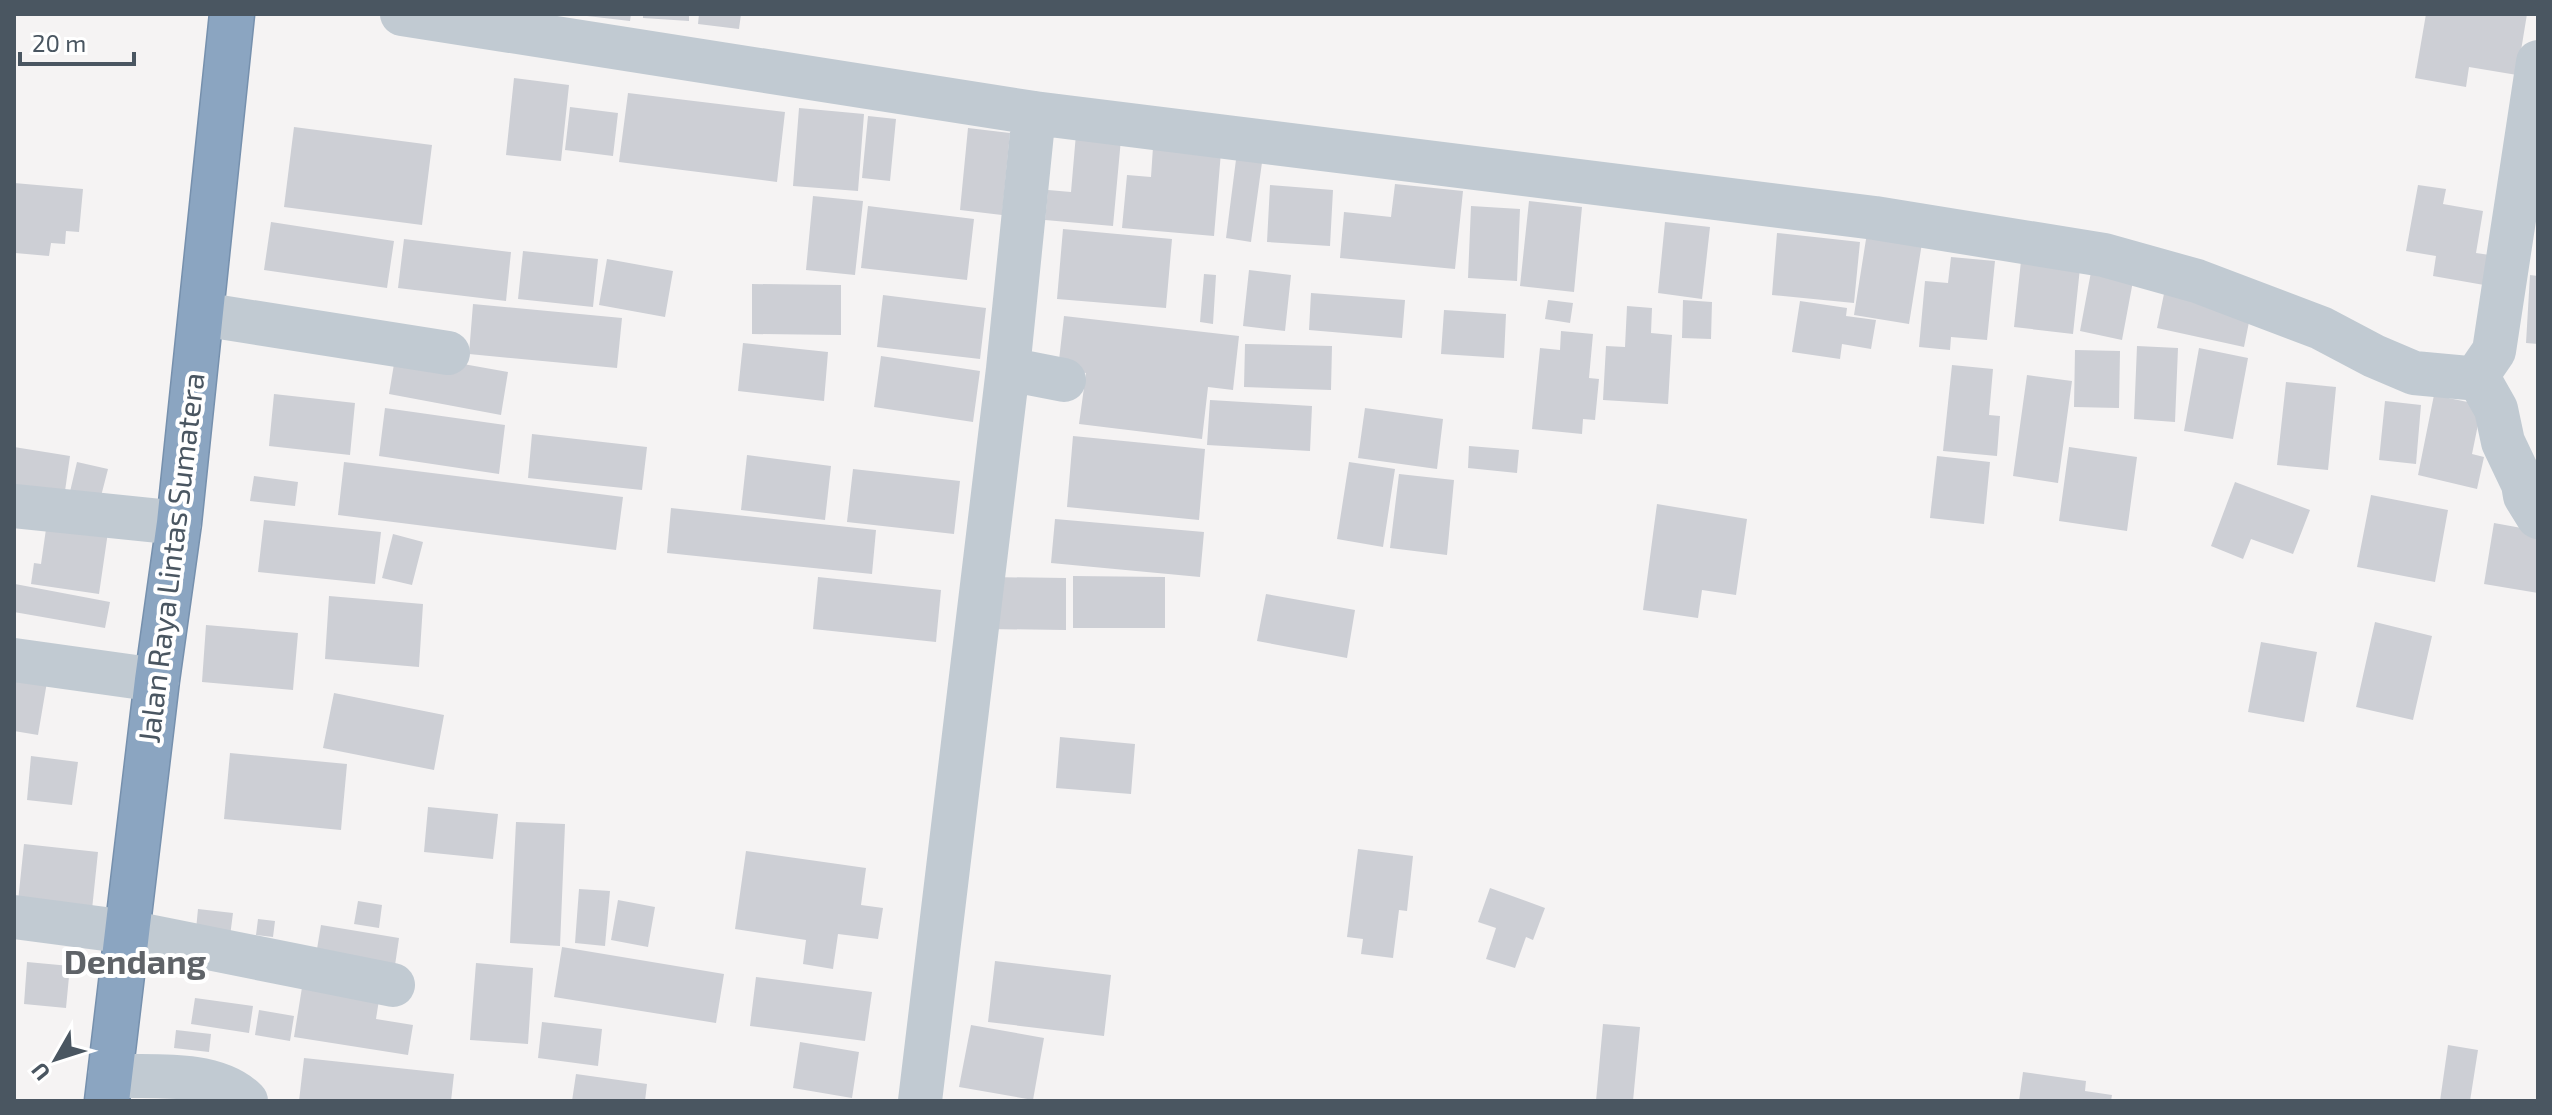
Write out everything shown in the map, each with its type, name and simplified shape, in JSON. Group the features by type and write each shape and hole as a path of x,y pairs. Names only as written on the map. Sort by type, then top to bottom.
{"highway":[{"name":"Jalan Raya Lintas Sumatera","path":"109,1088 157,680 179,523 232,14"}],"street":[{"path":"402,14 1034,113 1875,218 2104,255 2197,281 2321,328 2414,373 2479,379"},
{"path":"2538,62 2494,351 2481,370 2479,379 2496,409 2507,454 2538,517"},
{"path":"920,1101 1008,369 1034,113"},
{"path":"201,314 448,353"},
{"path":"1008,369 1064,380"},
{"path":"14,506 179,523"},
{"path":"14,660 157,680"},
{"path":"14,917 128,932 393,985"},
{"path":"109,1088 210,1080 246,1101"}],"building":[{"path":"587,14 631,14 630,21"},
{"path":"643,14 689,14 689,21 643,18"},
{"path":"699,14 741,14 739,29 698,24"},
{"path":"2426,14 2527,14 2517,75 2469,67 2466,87 2415,78"},
{"path":"514,78 569,85 561,161 506,155"},
{"path":"628,93 785,112 777,182 619,162"},
{"path":"570,107 618,113 613,156 565,150"},
{"path":"799,108 864,114 858,191 793,186"},
{"path":"868,116 896,119 890,181 862,178"},
{"path":"294,127 432,145 422,225 284,207"},
{"path":"968,128 1010,133 1002,215 960,210"},
{"path":"1076,134 1121,139 1113,226 1045,220 1048,190 1071,192"},
{"path":"1238,144 1264,148 1251,242 1226,238"},
{"path":"1153,147 1221,152 1214,236 1122,228 1127,175 1151,177"},
{"path":"14,183 83,189 79,232 66,231 65,244 51,243 49,256 15,253"},
{"path":"1395,184 1463,191 1455,269 1340,258 1344,212 1391,217"},
{"path":"1270,185 1333,190 1330,246 1267,242"},
{"path":"2418,185 2446,189 2443,204 2483,211 2476,253 2490,255 2484,285 2433,276 2436,256 2406,251"},
{"path":"813,196 863,201 855,275 806,270"},
{"path":"1529,201 1582,207 1574,292 1520,286"},
{"path":"868,206 974,219 967,280 861,268"},
{"path":"1471,206 1520,209 1517,281 1468,278"},
{"path":"271,222 394,241 387,288 264,270"},
{"path":"1665,222 1710,227 1702,299 1658,293"},
{"path":"1063,229 1172,239 1166,308 1057,299"},
{"path":"1777,233 1860,242 1854,303 1772,295"},
{"path":"1867,233 1922,243 1909,324 1854,315"},
{"path":"404,239 511,252 506,301 398,288"},
{"path":"523,251 598,259 593,307 518,299"},
{"path":"1951,257 1995,261 1987,340 1951,337 1950,350 1919,347 1925,281 1948,283"},
{"path":"607,259 673,271 665,317 599,305"},
{"path":"2021,261 2080,268 2073,334 2014,327"},
{"path":"1249,270 1291,275 1285,331 1243,326"},
{"path":"2091,272 2133,281 2122,340 2080,331"},
{"path":"1204,274 1216,275 1213,324 1200,322"},
{"path":"2530,275 2538,276 2538,344 2526,343"},
{"path":"752,284 841,285 841,335 752,334"},
{"path":"2166,284 2253,302 2244,347 2157,328"},
{"path":"1311,293 1405,300 1402,338 1309,330"},
{"path":"883,295 986,308 980,359 877,347"},
{"path":"1548,300 1573,303 1570,323 1545,319"},
{"path":"1683,300 1712,302 1711,339 1682,338"},
{"path":"1800,301 1847,308 1846,316 1876,320 1871,349 1842,344 1840,359 1792,352"},
{"path":"473,304 622,318 617,368 469,354"},
{"path":"1627,306 1652,308 1651,333 1672,335 1668,404 1603,400 1606,346 1625,347"},
{"path":"1444,310 1506,314 1504,358 1441,354"},
{"path":"1064,316 1239,336 1233,390 1208,387 1202,439 1079,424 1086,373 1058,369"},
{"path":"1561,331 1593,334 1589,378 1599,379 1595,420 1583,419 1582,434 1532,429 1540,348 1560,350"},
{"path":"743,343 828,352 824,401 738,391"},
{"path":"1245,344 1332,346 1331,390 1244,387"},
{"path":"2137,346 2178,348 2175,422 2134,419"},
{"path":"2199,348 2248,358 2233,439 2184,431"},
{"path":"2075,350 2120,351 2119,408 2074,407"},
{"path":"396,352 508,372 501,415 389,394"},
{"path":"881,356 980,371 973,422 874,407"},
{"path":"1952,365 1993,369 1989,415 2000,416 1997,456 1943,451"},
{"path":"2027,375 2072,381 2058,483 2013,476"},
{"path":"2286,382 2336,387 2328,470 2277,465"},
{"path":"274,394 355,403 350,455 269,446"},
{"path":"2434,395 2482,405 2472,454 2484,457 2477,489 2418,475"},
{"path":"1210,400 1312,406 1310,451 1207,445"},
{"path":"2385,401 2421,405 2416,464 2379,460"},
{"path":"385,408 505,425 499,474 379,456"},
{"path":"1365,408 1443,419 1437,469 1358,458"},
{"path":"532,434 647,447 642,490 528,478"},
{"path":"1073,436 1205,449 1199,520 1067,507"},
{"path":"1469,446 1519,450 1517,473 1468,468"},
{"path":"14,447 70,456 64,498 14,490"},
{"path":"2069,447 2137,457 2127,531 2059,521"},
{"path":"747,455 831,466 825,520 741,510"},
{"path":"1937,456 1990,462 1984,524 1930,518"},
{"path":"77,462 108,469 99,504 69,496"},
{"path":"344,462 623,497 616,550 338,515"},
{"path":"1349,462 1395,469 1383,547 1337,539"},
{"path":"853,469 960,481 954,534 847,522"},
{"path":"1399,474 1454,480 1447,555 1390,548"},
{"path":"254,476 298,482 295,506 250,501"},
{"path":"2235,482 2310,510 2293,554 2251,539 2243,559 2211,546"},
{"path":"2371,495 2448,510 2435,582 2357,567"},
{"path":"1657,504 1747,519 1736,595 1702,590 1698,618 1643,610"},
{"path":"671,508 876,530 872,574 667,553"},
{"path":"1055,519 1204,532 1200,577 1051,563"},
{"path":"264,520 381,532 375,584 258,572"},
{"path":"47,522 108,532 99,594 31,584 34,563 41,564"},
{"path":"2494,523 2538,531 2538,593 2484,584"},
{"path":"393,534 423,542 412,585 382,578"},
{"path":"1073,576 1165,577 1165,628 1073,628"},
{"path":"818,577 941,590 936,642 813,629"},
{"path":"988,577 1066,578 1066,630 988,629"},
{"path":"15,584 110,602 105,628 14,612"},
{"path":"1266,594 1355,610 1347,658 1257,641"},
{"path":"329,596 423,604 419,667 325,659"},
{"path":"2375,622 2432,636 2413,720 2356,707"},
{"path":"206,625 298,633 293,690 202,682"},
{"path":"2261,642 2317,652 2304,722 2248,712"},
{"path":"14,670 48,676 38,735 14,731"},
{"path":"334,693 444,715 434,770 323,748"},
{"path":"1060,737 1135,744 1131,794 1056,788"},
{"path":"230,753 347,764 341,830 224,819"},
{"path":"31,756 78,762 72,805 27,800"},
{"path":"428,807 498,814 493,859 424,852"},
{"path":"516,822 565,824 560,946 510,943"},
{"path":"24,844 98,852 91,919 17,911"},
{"path":"1358,849 1413,856 1407,911 1399,910 1393,958 1361,954 1363,939 1347,937"},
{"path":"746,851 866,868 861,905 883,908 878,939 838,934 833,969 803,964 806,940 735,929"},
{"path":"1490,888 1545,908 1533,940 1526,937 1515,968 1486,959 1496,928 1478,922"},
{"path":"579,889 610,891 605,946 575,943"},
{"path":"618,900 655,907 648,947 611,940"},
{"path":"358,901 382,905 379,928 354,924"},
{"path":"198,909 233,913 229,944 195,940"},
{"path":"258,919 275,921 273,937 256,935"},
{"path":"321,925 399,938 393,979 314,967"},
{"path":"562,947 724,974 716,1023 554,997"},
{"path":"995,961 1111,975 1104,1036 988,1022"},
{"path":"27,962 70,966 66,1008 24,1004"},
{"path":"476,963 533,968 528,1044 470,1040"},
{"path":"304,975 381,987 376,1019 413,1025 408,1055 294,1037"},
{"path":"756,977 872,992 865,1041 750,1026"},
{"path":"195,998 253,1006 249,1033 191,1024"},
{"path":"259,1010 294,1016 290,1041 255,1035"},
{"path":"542,1022 602,1029 598,1066 538,1058"},
{"path":"1603,1024 1640,1027 1633,1101 1596,1101"},
{"path":"971,1025 1044,1038 1033,1100 959,1087"},
{"path":"176,1030 211,1034 209,1052 174,1048"},
{"path":"800,1042 859,1052 852,1098 793,1088"},
{"path":"2448,1045 2478,1050 2470,1101 2440,1101"},
{"path":"304,1058 454,1074 451,1101 299,1101"},
{"path":"2023,1072 2086,1081 2085,1091 2112,1095 2111,1101 2019,1101"},
{"path":"576,1074 647,1084 645,1101 572,1101"}],"district":[{"name":"Dendang","path":"135,962"}]}
